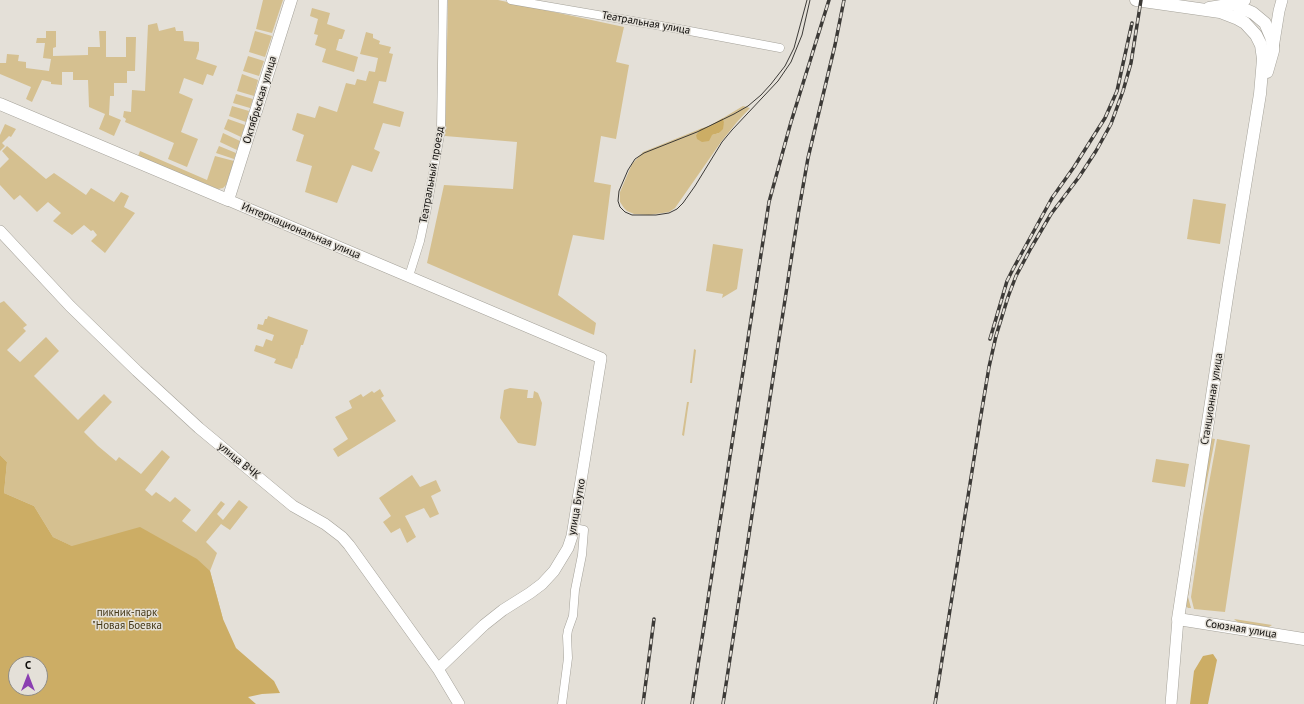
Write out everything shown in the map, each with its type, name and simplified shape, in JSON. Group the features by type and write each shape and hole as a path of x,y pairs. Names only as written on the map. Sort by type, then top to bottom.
{"main road":[{"name":"Октябрьская улица","path":"228,200 290,0"},
{"name":"Станционная улица","path":"1136,0 1220,12 1238,19 1245,23 1256,35 1261,45 1263,59 1260,94 1178,619 1171,704"},
{"path":"1200,9 1233,4 1245,0"},
{"name":"Станционная улица","path":"1260,94 1267,75 1273,50 1282,0"},
{"name":"Станционная улица","path":"1233,4 1253,13 1265,23 1272,37 1273,50"},
{"name":"Интернациональная улица","path":"0,104 601,358"},
{"name":"улица ВЧК","path":"0,231 70,306 199,428 292,506 325,524 342,537 438,669 459,704"},
{"name":"улица Бутко","path":"438,669 484,625 503,610 542,584 554,571 562,558 570,542 574,528 601,358"},
{"name":"Союзная улица","path":"1178,619 1304,639"}],"street":[{"name":"Театральный проезд","path":"409,276 425,221 441,129 443,0"},
{"name":"Театральная улица","path":"511,0 780,48"},
{"path":"562,704 568,658 567,636 573,616 575,590 582,554 584,530 574,528"}],"shaded area":[{"path":"263,0 283,0 272,33 256,29"},
{"path":"448,0 498,0 624,27 616,62 629,65 616,139 601,136 594,182 611,185 604,240 573,235 558,295 596,323 594,335 427,263 444,185 513,189 517,142 445,136"},
{"path":"312,8 330,13 327,24 345,30 342,39 339,39 336,50 358,57 354,72 322,62 326,49 315,45 318,35 314,34 318,19 310,16"},
{"path":"157,23 159,31 175,27 176,31 183,31 184,41 199,42 199,50 196,59 217,66 213,76 207,74 203,85 184,78 179,93 193,99 181,132 198,139 187,167 168,159 174,143 125,122 126,119 123,117 124,111 131,112 132,90 145,91 148,25"},
{"path":"46,31 56,31 56,47 53,48 53,56 88,55 88,47 100,47 99,31 106,31 106,57 126,57 126,37 136,37 135,71 127,71 127,83 114,83 114,96 110,96 109,115 121,120 114,136 99,129 105,114 89,107 88,80 73,80 73,72 62,72 62,85 51,84 51,82 42,80 32,102 26,99 31,87 0,74 0,63 6,63 7,54 19,55 18,61 26,62 26,68 49,71 51,59 43,58 45,43 36,43 37,38 46,38"},
{"path":"255,31 272,36 265,57 249,52"},
{"path":"366,32 373,34 373,38 380,41 379,44 391,47 389,53 393,54 386,82 379,81 373,103 404,112 400,127 383,123 374,149 380,152 372,172 352,165 337,203 305,192 312,166 296,161 304,135 292,130 297,113 315,118 319,106 337,112 346,83 355,85 357,79 366,81 369,71 375,72 378,58 360,54"},
{"path":"248,56 264,61 259,76 243,71"},
{"path":"242,74 258,80 254,96 237,91"},
{"path":"236,94 253,99 250,108 233,103"},
{"path":"232,106 249,111 246,122 229,116"},
{"path":"743,106 750,108 721,142 675,208 669,212 649,215 634,214 624,208 620,202 620,192 632,164 643,152 700,129 696,135 712,135 719,133 724,122 723,118"},
{"path":"228,119 245,125 241,137 224,129"},
{"path":"5,124 16,129 11,137 9,136 2,143 5,146 0,151 0,135"},
{"path":"223,133 240,141 237,150 220,142"},
{"path":"7,146 46,179 54,173 86,195 91,188 114,202 121,192 129,196 124,207 135,213 105,253 91,241 97,235 93,230 91,231 84,225 72,235 53,221 61,213 48,202 37,212 20,195 14,200 0,185 0,168 9,159 2,151"},
{"path":"219,146 236,153 234,159 216,153"},
{"path":"140,151 207,180 215,156 234,161 226,185 223,188 218,189 138,156"},
{"path":"1193,199 1226,204 1220,244 1187,239"},
{"path":"713,244 743,249 737,289 722,298 723,294 706,291"},
{"path":"4,301 27,325 23,328 26,331 7,350 20,362 46,337 59,351 34,376 78,420 104,394 112,402 84,432 98,446 116,461 119,457 141,474 162,450 170,457 145,490 152,496 156,492 170,502 175,497 191,510 182,521 196,532 221,501 225,504 217,514 223,520 239,500 248,507 230,530 221,524 206,542 217,553 210,571 223,619 53,537 34,506 4,493 7,462 0,455 0,303"},
{"path":"268,316 308,330 292,369 274,363 276,359 254,351 256,345 263,347 266,339 272,341 274,335 257,329 258,324 263,325"},
{"path":"694,349 696,350 692,383 690,383"},
{"path":"510,388 528,390 527,398 533,398 534,391 538,393 542,403 535,446 518,443 500,418 504,390"},
{"path":"380,389 384,396 381,398 396,421 338,457 333,449 348,439 335,417 352,408 349,401 361,394 363,397 372,391 374,393"},
{"path":"687,402 689,402 684,436 682,435"},
{"path":"1209,438 1215,439 1200,516 1188,597 1191,608 1188,608 1186,606"},
{"path":"1217,439 1250,445 1225,612 1194,609 1191,597 1203,516"},
{"path":"1156,459 1189,464 1185,487 1152,482"},
{"path":"412,475 420,487 436,480 441,491 431,496 439,514 430,518 424,508 405,516 416,537 407,543 400,528 391,533 383,522 391,516 379,498"},
{"path":"1234,619 1272,625 1269,627 1239,623"}],"green space":[{"path":"723,118 723,129 719,133 712,135 709,141 702,142 697,139 696,135 700,129"},
{"name":"пикник-парк \"Новая Боевка","path":"0,455 7,462 4,493 34,506 53,537 72,546 140,527 197,559 210,571 223,619 236,648 274,681 280,693 262,694 248,697 256,704 0,704"},
{"path":"1213,654 1217,660 1208,704 1190,704 1194,671 1203,656"}],"tram line":[{"path":"807,0 794,48 785,66 771,84 748,106 734,114 697,132 644,153 635,159 628,170 619,191 618,201 620,207 625,212 632,215 656,215 669,213 677,209 683,203 722,142 778,81 791,62 802,35 810,0"}],"railway":[{"path":"692,704 769,202 791,122 829,0"},
{"path":"723,704 798,215 808,158 835,45 844,0"},
{"path":"935,704 980,421 996,336 1016,276 1031,248 1051,214 1079,177 1096,151 1111,124 1131,63 1141,0"},
{"path":"990,339 1007,281 1013,269 1052,198 1074,167 1105,118 1117,91 1132,23"},
{"path":"643,704 654,619"}]}
